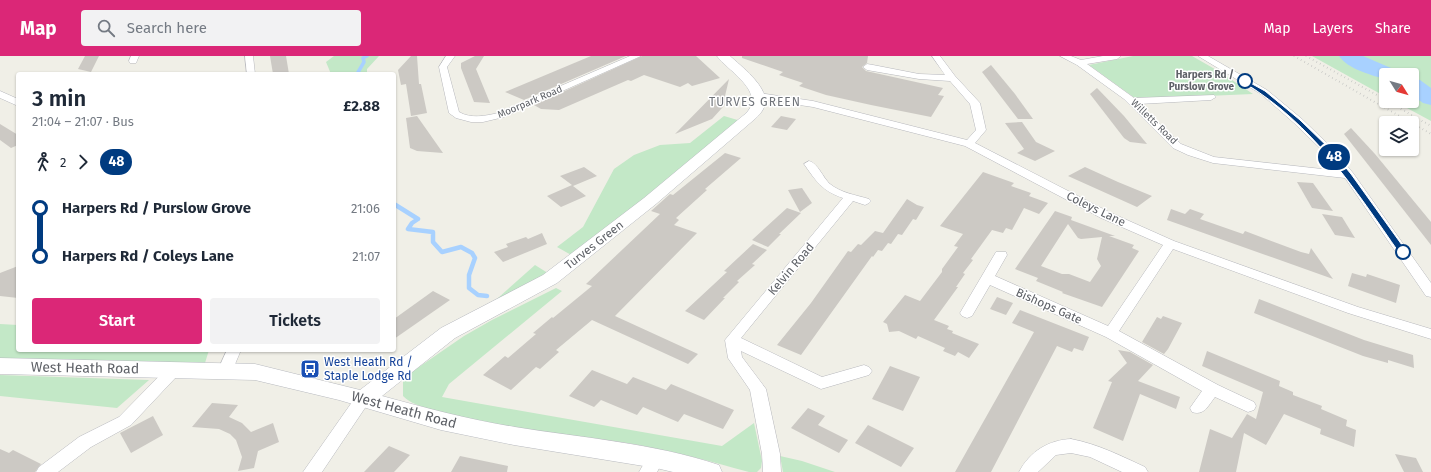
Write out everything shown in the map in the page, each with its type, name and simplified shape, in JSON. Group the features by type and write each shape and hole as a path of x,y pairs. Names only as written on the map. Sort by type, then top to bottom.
{"street":[{"path":"249,56 251,72"},
{"name":"Moorpark Road","path":"451,56 443,67 454,113 464,118 481,119 501,115 637,56"},
{"path":"723,56 752,84 759,96"},
{"path":"936,56 952,78 975,103 981,130 969,144"},
{"name":"Willetts Road","path":"1064,56 1080,63 1132,101 1177,146 1192,153 1213,160 1349,175"},
{"path":"1080,63 1117,56"},
{"path":"1202,56 1264,92 1298,121 1330,152 1349,175 1431,293"},
{"path":"867,67 889,65 912,75 952,78"},
{"path":"0,94 16,102"},
{"name":"Coleys Lane","path":"759,96 813,104 969,144 1105,215 1170,244 1353,310 1431,334"},
{"name":"Turves Green","path":"363,399 448,333 550,279 650,201 735,130 758,108 759,96"},
{"path":"1132,101 1211,97"},
{"path":"809,164 826,188 833,192 865,202"},
{"name":"Kelvin Road","path":"732,340 850,197"},
{"path":"1111,333 1170,244"},
{"path":"967,313 1001,256"},
{"name":"Bishops Gate","path":"987,278 1111,333 1212,389 1248,406"},
{"path":"732,340 821,383 864,371"},
{"path":"732,340 735,358 758,389 771,454 772,472"},
{"path":"225,372 233,352"},
{"name":"West Heath Road","path":"0,366 255,372 339,392 456,424 652,465 710,472"},
{"path":"46,472 85,442 125,421 174,370"},
{"path":"1198,408 1212,389"},
{"path":"312,472 363,399"},
{"path":"1028,472 1050,450 1067,445 1086,449 1139,472"}],"green space":[{"path":"334,56 379,56 367,69 367,72 330,72 326,62"},
{"path":"1133,56 1192,56 1220,72 1253,94 1136,99 1089,65"},
{"path":"1312,56 1431,56 1431,121 1407,108 1419,108 1419,68 1379,68 1379,93"},
{"path":"724,116 741,121 573,256 557,247 583,227 614,169 634,155 660,145 690,143"},
{"path":"535,265 551,275 480,314"},
{"path":"556,288 562,291 449,384 442,397 722,446 754,423 762,461 761,468 757,472 749,472 689,456 643,446 603,439 529,431 480,423 420,406 409,401 403,396 403,378 464,336 492,320"},
{"path":"0,324 16,325 16,352 208,352 205,363 169,364 0,360"},
{"path":"0,375 149,380 117,408 0,396"},
{"path":"780,456 802,461 835,472 783,472"}],"building":[{"path":"85,56 99,56 91,72 78,69"},
{"path":"270,56 286,56 289,72 273,72"},
{"path":"411,56 417,56 419,84 421,84 427,113 411,116 406,84 401,85 398,70"},
{"path":"475,56 484,56 476,69 490,103 474,102 461,68 461,63"},
{"path":"591,56 626,56 524,100 505,92"},
{"path":"642,56 696,56 720,78 692,86 688,83 680,87 644,75 631,81 628,80 559,110 541,109 534,105"},
{"path":"742,56 868,56 867,63 862,67 866,71 943,88 938,95 944,96 931,117 826,95 799,86 803,83 779,75 783,72 742,58"},
{"path":"991,65 1033,119 1018,119 982,72"},
{"path":"729,79 725,96 732,97 712,119 675,134"},
{"path":"1097,88 1124,116 1147,144 1130,142 1124,138 1090,94"},
{"path":"417,116 443,153 417,151 410,148 406,118"},
{"path":"781,116 796,119 787,130 771,127"},
{"path":"1022,122 1036,142 1055,151 1035,161 1017,153 1024,149 1005,123"},
{"path":"0,124 16,134 16,146 11,148 0,140"},
{"path":"1351,128 1375,154 1431,222 1431,245 1344,134"},
{"path":"725,153 741,158 705,189 707,190 676,218 679,220 674,225 697,233 615,316 698,354 688,364 592,320 556,350 559,352 540,369 536,367 511,390 483,375 505,356 508,358 536,334 533,333 592,286 586,284 660,214 651,211 670,194 673,195"},
{"path":"584,167 597,176 573,186 586,196 561,207 547,196 572,185 560,176"},
{"path":"1085,167 1152,196 1137,207 1068,176"},
{"path":"983,172 1014,183 1011,186 1031,193 1029,196 1048,203 1039,214 1024,208 1012,230 1006,228 1003,233 992,230 971,259 973,260 963,273 965,274 956,287 958,287 934,320 949,326 947,329 953,331 952,333 979,344 969,358 958,352 955,356 943,351 945,348 918,336 916,339 899,331 889,332 887,324 883,322 905,295 920,301 942,272 942,269 958,247 954,246 963,234 940,226"},
{"path":"1297,182 1313,183 1333,211 1312,208"},
{"path":"802,188 812,203 800,212 788,190"},
{"path":"907,199 924,207 916,220 913,219 902,235 898,234 891,244 888,243 882,251 878,250 873,257 872,256 801,355 777,345 811,303 848,251 851,252 858,244 861,245 875,231 883,233"},
{"path":"787,208 801,213 768,247 752,240"},
{"path":"1171,209 1185,214 1190,209 1204,214 1200,219 1243,234 1245,231 1301,252 1309,254 1311,248 1333,279 1167,220"},
{"path":"1055,211 1072,217 1071,220 1115,236 1109,236 1134,245 1132,248 1139,251 1102,307 1062,293 1063,292 1036,281 1038,278 1015,269","holes":["1068,224 1078,238 1102,237 1097,259 1101,266 1090,282 1041,266"]},
{"path":"1322,214 1342,217 1355,238 1335,235"},
{"path":"542,233 547,244 503,262 494,252 508,247 506,244 526,237 528,239"},
{"path":"753,244 767,250 752,264 755,265 737,281 739,282 704,320 685,311 727,272 724,271"},
{"path":"16,267 16,298 0,296 0,273"},
{"path":"1352,273 1366,277 1367,274 1400,285 1396,303 1348,286"},
{"path":"433,291 450,300 396,338 396,318"},
{"path":"997,297 1013,303 1006,315 990,309"},
{"path":"1259,299 1364,340 1413,355 1414,368 1388,360 1388,363 1363,356 1254,313"},
{"path":"1020,310 1089,337 1083,351 1074,348 1072,352 1057,346 991,472 955,472 1034,332 1012,323"},
{"path":"1163,316 1182,323 1164,354 1142,342 1157,317 1161,319"},
{"path":"1118,350 1130,352 1153,365 1138,381 1180,397 1176,409 1140,394 1123,441 1093,428 1112,382 1108,381 1127,363"},
{"path":"1207,351 1280,381 1279,386 1293,392 1293,395 1322,406 1321,409 1347,420 1346,426 1356,430 1354,447 1320,434 1321,429 1284,414 1266,445 1244,433 1236,472 1199,472 1210,429 1232,438 1247,414 1256,419 1263,392 1202,366"},
{"path":"890,366 920,377 903,411 872,399"},
{"path":"592,370 627,384 633,377 666,390 671,384 734,410 723,429 684,414 678,422 643,407 637,415 601,400 594,407 569,396"},
{"path":"212,403 238,405 229,417 242,423 251,432 273,423 279,442 258,451 254,468 238,471 242,457 236,440 230,434 219,429 192,427"},
{"path":"808,408 825,416 818,425 848,440 839,453 791,428"},
{"path":"153,416 163,435 131,453 120,433"},
{"path":"868,425 914,448 901,467 855,443"},
{"path":"389,446 410,455 394,472 364,472"},
{"path":"0,449 9,453 13,450 41,464 35,472 0,472"},
{"path":"1395,454 1416,458 1423,472 1404,472"},
{"path":"460,456 508,466 507,472 451,472"}],"waterway":[{"path":"358,72 364,62 363,58 367,56"},
{"path":"1349,56 1362,64 1379,70"},
{"path":"1419,90 1431,98"},
{"path":"396,205 418,219 412,223 408,229 433,232 433,242 442,252 461,247 472,253 475,258 469,275 469,288 478,295 487,296"}],"railway":[{"path":"1294,56 1431,134"},
{"path":"1306,56 1379,96"},
{"path":"1399,108 1431,126"}],"bus line":[{"name":"48","path":"1245,81 1264,92 1298,121 1330,152 1349,175 1403,252"}],"place":[{"name":"Harpers Rd / Purslow Grove","path":"1245,81"},
{"name":"West Heath Rd / Staple Lodge Rd","path":"310,369"}],"district":[{"name":"TURVES GREEN","path":"755,102"}]}
